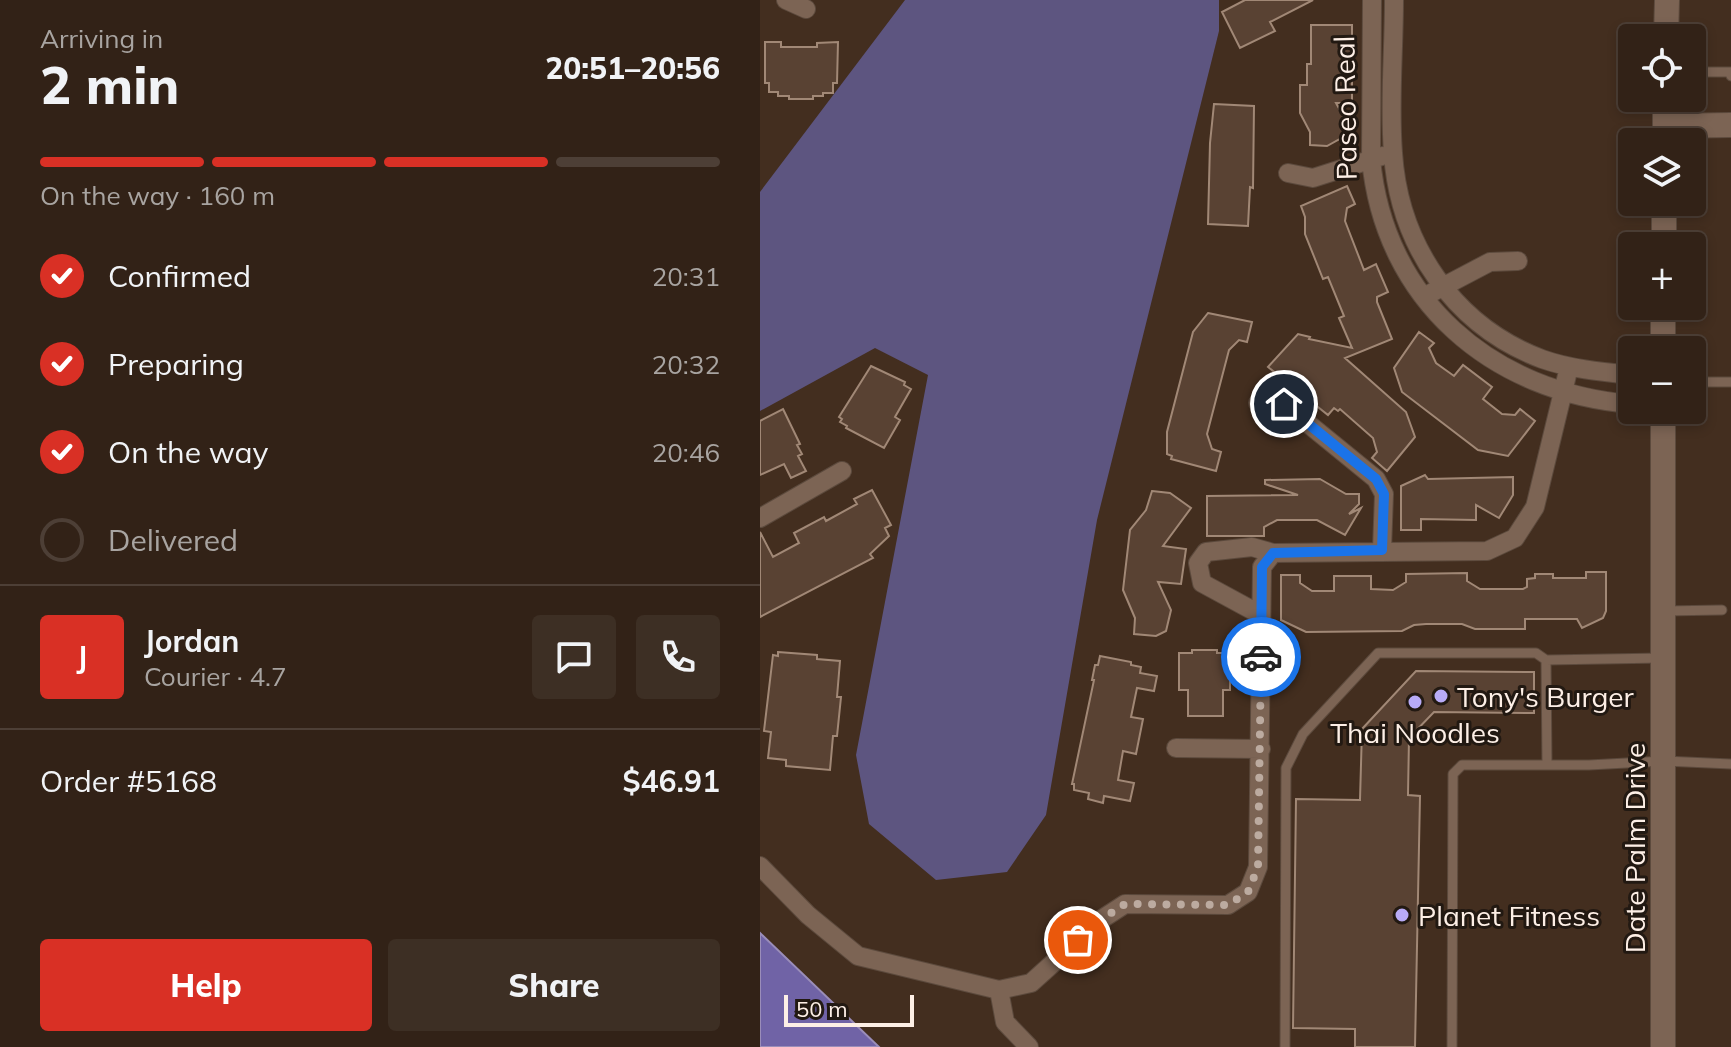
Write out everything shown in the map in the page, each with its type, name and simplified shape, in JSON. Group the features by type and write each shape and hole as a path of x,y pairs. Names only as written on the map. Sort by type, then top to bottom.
{"main road":[{"path":"1666,24 1667,0"},
{"path":"1706,128 1731,125"},
{"name":"Date Palm Drive","path":"1663,424 1663,1047"}],"street":[{"path":"786,0 806,9"},
{"name":"Paseo Real","path":"1372,0 1371,159 1377,205 1408,277 1423,300 1465,339 1510,370 1562,391 1618,401"},
{"name":"Paseo Real","path":"1394,0 1392,153 1398,190 1410,232 1441,286 1450,299 1471,317 1524,352 1569,367 1618,373"},
{"path":"1288,173 1313,178 1392,153"},
{"path":"1423,300 1441,286 1490,262 1518,261"},
{"path":"1261,615 1202,583 1198,563 1206,552 1252,547 1273,553 1487,551 1515,538 1535,507 1569,367"},
{"path":"1258,403 1284,404 1376,479 1384,494 1382,550"},
{"path":"760,518 842,471"},
{"path":"760,866 808,915 858,956 999,990 1031,983 1102,919 1125,904 1228,905 1248,892 1258,867 1262,567 1273,553"},
{"path":"1176,748 1261,749"},
{"path":"999,990 1005,1022 1029,1047"}],"lane":[{"path":"1706,72 1730,72 1731,76"},
{"path":"1706,382 1731,382"},
{"path":"1664,611 1722,610"},
{"path":"1285,1047 1286,768 1303,734 1378,653 1536,653 1546,660 1664,658"},
{"path":"1546,660 1547,764"},
{"path":"1452,1047 1453,774 1462,765 1589,765 1664,761 1731,764"}],"shaded area":[{"path":"905,0 1219,0 1219,31 1097,520 1046,815 1007,872 936,880 869,824 856,755 928,375 875,348 760,411 760,192"},
{"path":"760,933 879,1047 760,1047"}],"building":[{"path":"1245,0 1313,0 1270,22 1275,31 1240,48 1222,12"},
{"path":"1311,25 1352,25 1352,103 1336,103 1352,132 1327,146 1310,145 1310,132 1300,113 1300,85 1307,85 1307,64 1311,64"},
{"path":"765,42 781,42 781,47 817,47 817,43 838,42 837,83 833,83 833,93 813,96 813,99 789,99 789,96 778,96 778,92 769,92 769,83 765,83"},
{"path":"1214,104 1254,106 1253,188 1250,187 1248,226 1208,224"},
{"path":"1347,186 1355,204 1347,208 1345,221 1364,270 1376,264 1388,292 1377,297 1377,302 1392,339 1345,358 1406,412 1415,437 1387,471 1372,458 1377,452 1373,438 1340,409 1334,408 1328,415 1268,367 1298,334 1352,348 1339,318 1344,316 1328,277 1323,279 1305,234 1305,217 1301,206"},
{"path":"1208,313 1252,322 1247,342 1239,340 1229,350 1207,434 1212,449 1221,452 1216,471 1171,459 1172,456 1167,454 1167,432 1193,332"},
{"path":"1419,332 1434,343 1429,348 1436,363 1454,376 1463,365 1492,387 1483,399 1502,414 1515,415 1520,409 1535,421 1508,456 1478,450 1402,392 1394,368"},
{"path":"871,366 905,382 904,385 911,389 895,417 900,420 884,448 846,428 839,417"},
{"path":"783,409 800,444 797,445 802,454 798,456 806,471 791,478 784,464 760,475 760,421"},
{"path":"1425,475 1428,479 1513,477 1513,495 1499,518 1476,505 1476,520 1421,519 1421,530 1401,530 1401,486"},
{"path":"1320,479 1346,494 1359,494 1359,504 1349,514 1361,508 1345,535 1317,520 1277,520 1264,527 1264,536 1207,536 1207,496 1298,495 1265,484 1265,480"},
{"path":"872,490 891,525 885,528 889,536 870,554 873,558 760,617 760,532 773,557 799,543 794,533 824,517 826,521 857,504 854,499"},
{"path":"1152,491 1170,493 1191,508 1163,546 1186,549 1181,584 1158,582 1171,610 1166,631 1156,636 1134,634 1135,618 1123,590 1130,530 1146,510"},
{"path":"1586,572 1606,572 1606,611 1603,618 1582,628 1577,619 1525,619 1525,629 1475,629 1462,624 1426,624 1402,631 1306,632 1281,620 1281,575 1300,575 1300,583 1312,591 1334,591 1334,576 1371,576 1371,589 1393,590 1406,582 1406,574 1467,573 1467,581 1480,589 1523,589 1527,587 1527,579 1535,578 1535,574 1553,574 1553,578 1586,578"},
{"path":"1192,650 1230,653 1230,690 1223,690 1223,716 1188,716 1188,690 1179,690 1179,653 1192,653"},
{"path":"778,652 817,655 817,659 840,661 837,697 841,697 830,770 786,766 786,760 768,758 771,732 764,731 773,655 778,656"},
{"path":"1100,656 1131,662 1131,665 1141,667 1140,673 1157,676 1154,691 1137,688 1131,717 1143,719 1136,754 1123,751 1118,780 1134,783 1130,801 1104,796 1103,803 1088,799 1089,793 1074,790 1072,784 1095,665 1098,665"},
{"path":"1416,671 1534,672 1534,713 1434,712 1409,738 1408,795 1420,796 1415,1047 1355,1047 1355,1029 1293,1028 1296,799 1360,800 1362,729"}],"way so far":[{"path":"1078,940 1125,904 1228,905 1248,892 1258,867 1261,657"}],"place":[{"name":"Tony's Burger","path":"1441,696"},
{"name":"Thai Noodles","path":"1415,702"},
{"name":"Planet Fitness","path":"1402,915"}],"route":[{"path":"1261,657 1262,567 1273,553 1382,550 1384,494 1376,479 1284,404"}]}
